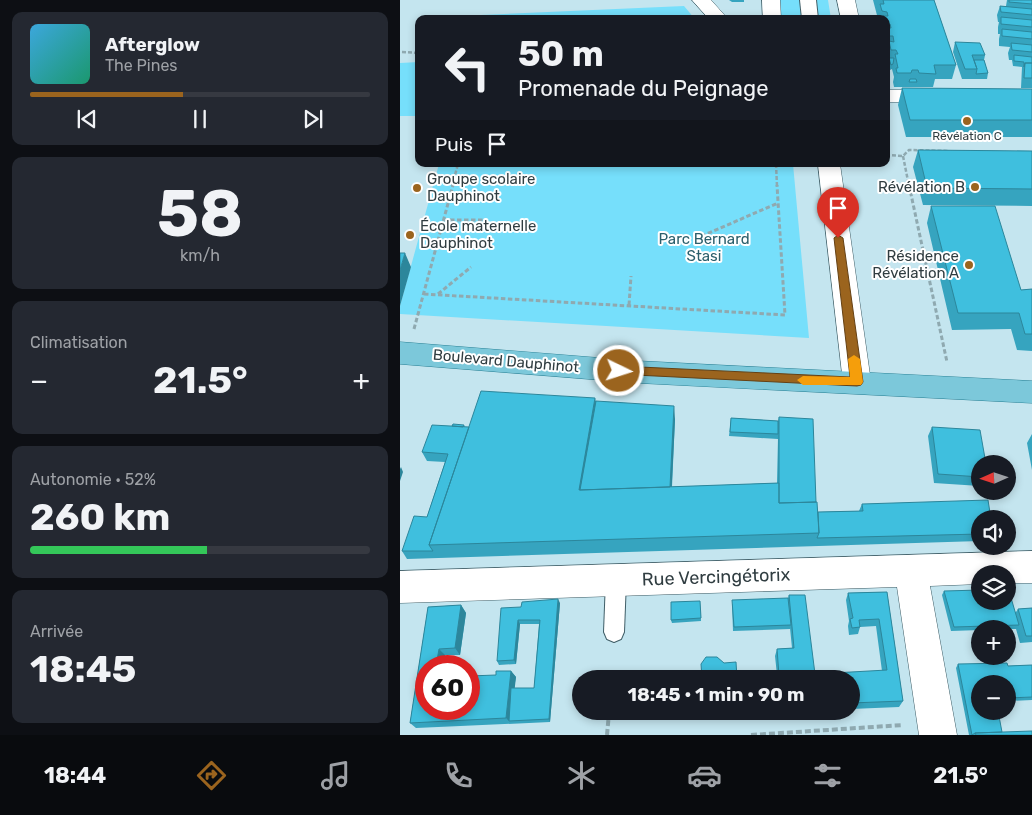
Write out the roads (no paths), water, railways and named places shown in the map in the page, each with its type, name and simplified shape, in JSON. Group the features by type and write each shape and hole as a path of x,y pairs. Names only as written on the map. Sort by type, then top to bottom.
{"main road":[{"name":"Boulevard Dauphinot","path":"404,353 638,372 1032,392"}],"street":[{"path":"701,0 715,15"},
{"path":"770,0 772,15"},
{"path":"808,0 810,15"},
{"path":"846,0 849,15"},
{"path":"890,96 953,96"},
{"path":"829,167 857,382"},
{"name":"Rue Vercingétorix","path":"400,587 1032,567"},
{"path":"911,571 937,729"}],"lane":[{"path":"614,632 616,580"}],"place":[{"name":"Révélation C","path":"967,121"},
{"name":"Révélation B","path":"975,187"},
{"name":"Groupe scolaire Dauphinot","path":"417,188"},
{"name":"École maternelle Dauphinot","path":"410,235"},
{"name":"Résidence Révélation A","path":"969,265"}],"park label":[{"name":"Parc Bernard Stasi","path":"704,248"}]}
